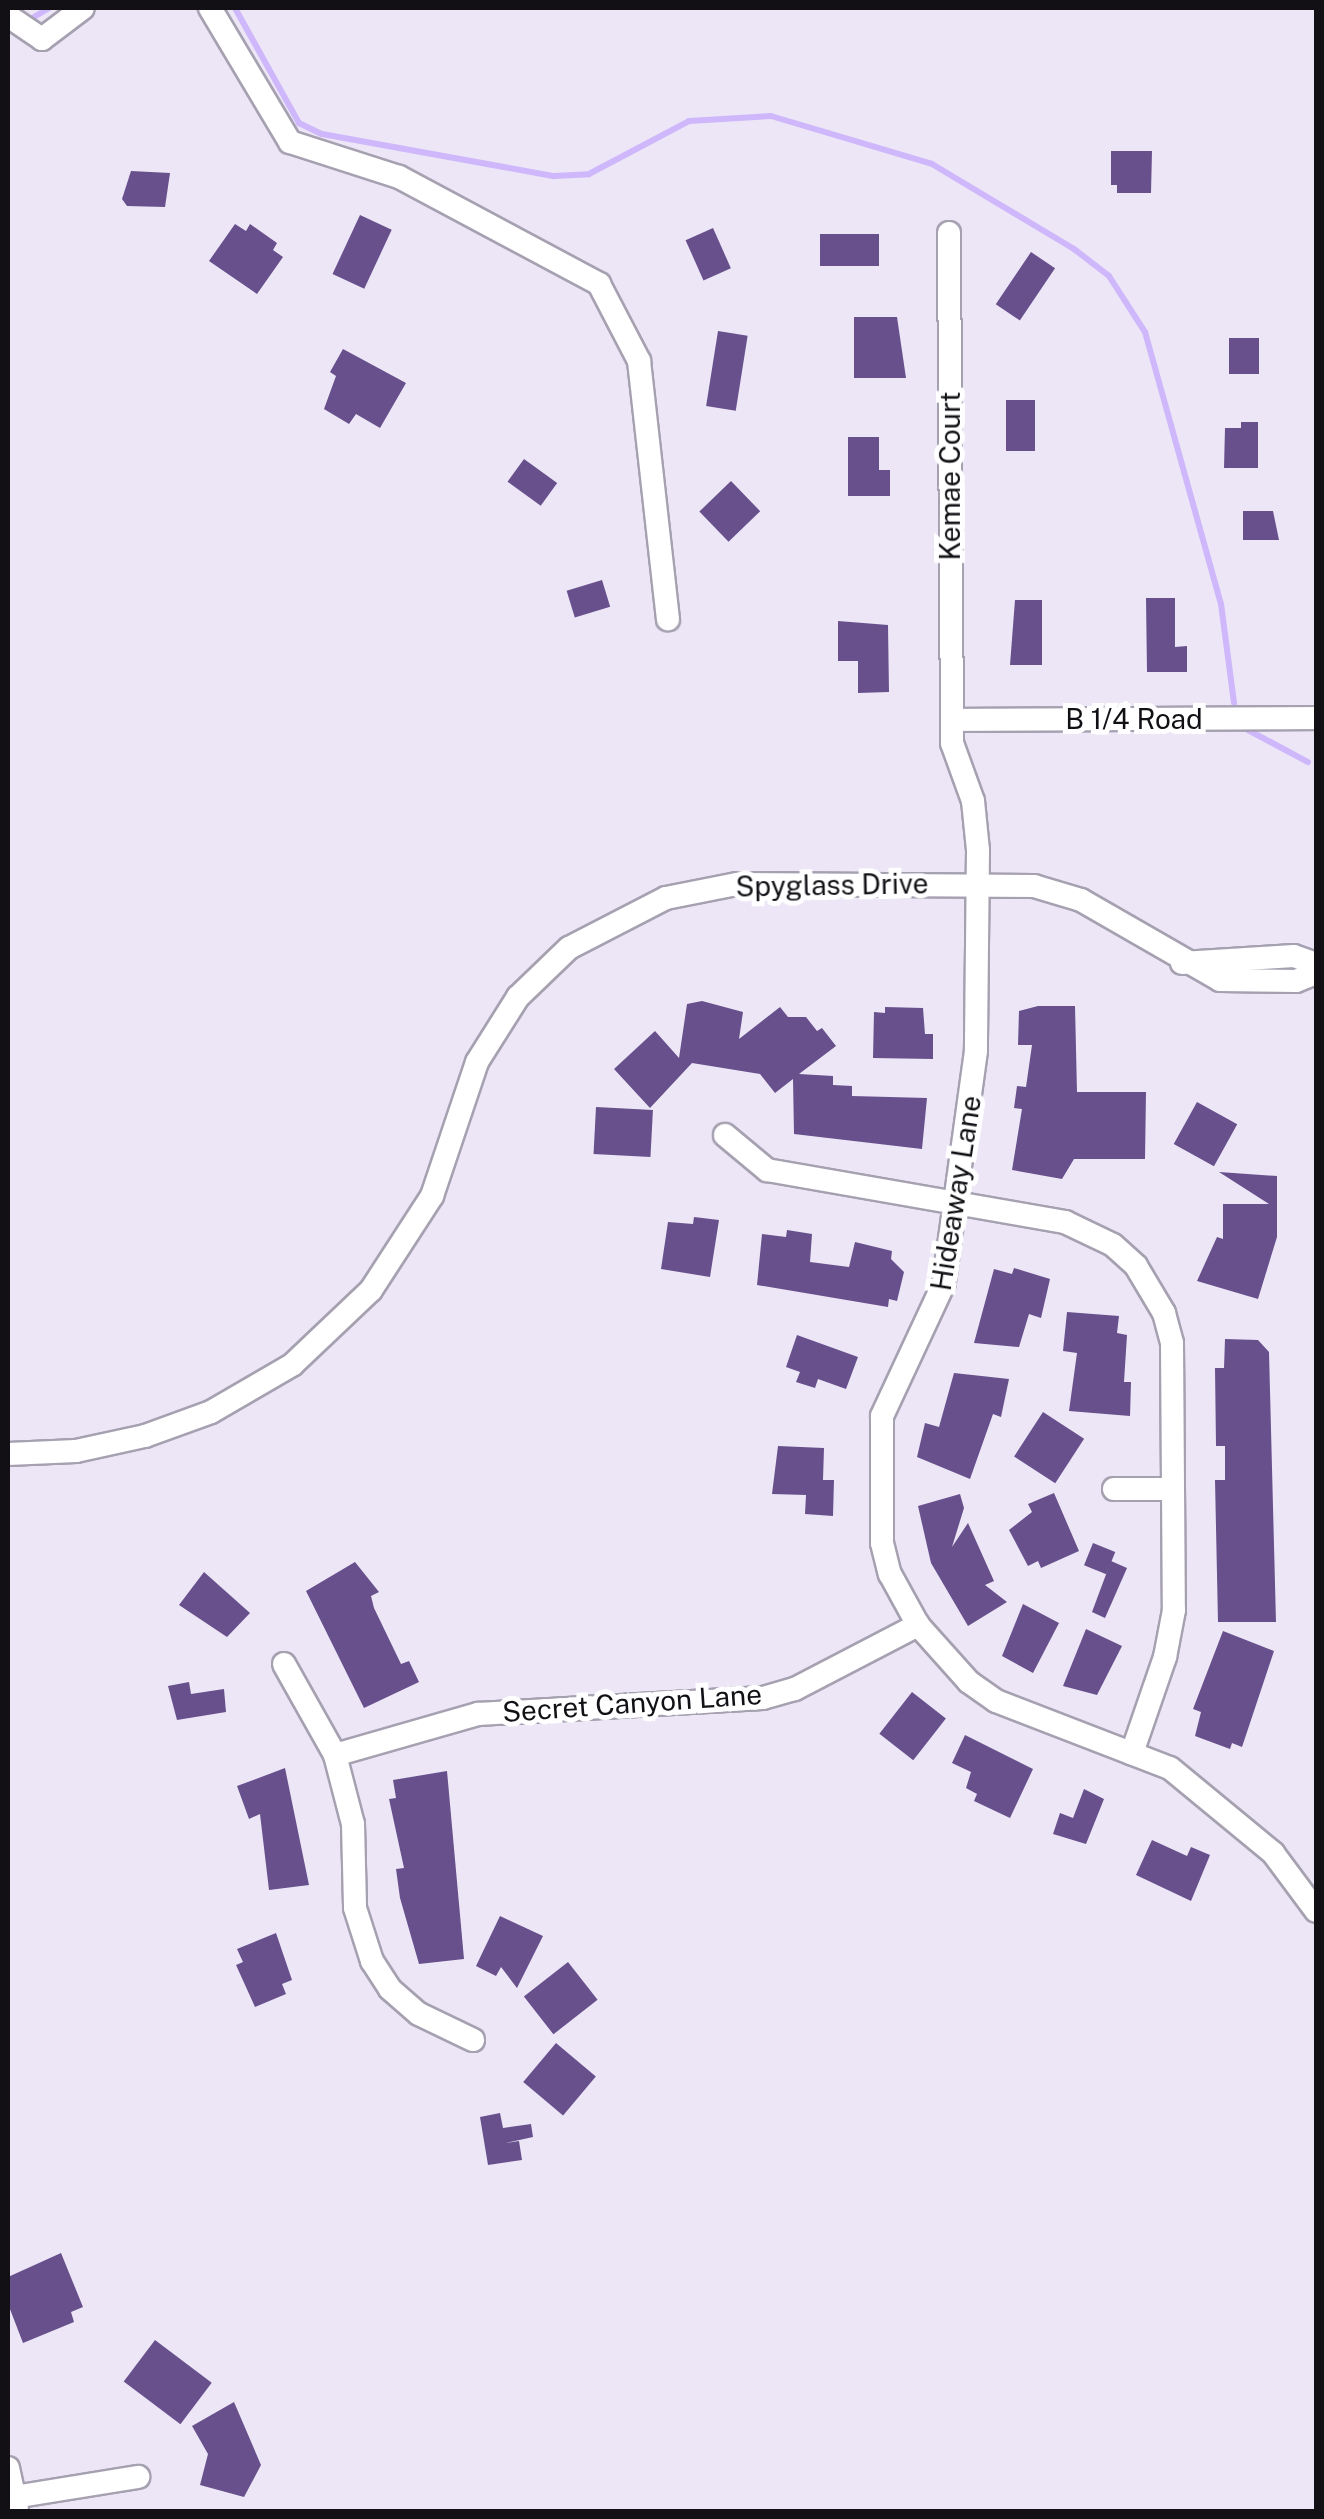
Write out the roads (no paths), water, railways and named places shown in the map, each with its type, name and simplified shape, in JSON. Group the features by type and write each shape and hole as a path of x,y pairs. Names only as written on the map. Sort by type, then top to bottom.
{"street":[{"path":"8,16 42,39 83,8"},
{"path":"210,8 290,142 399,177 599,284 639,361 668,620"},
{"name":"Kemae Court","path":"949,233 952,720"},
{"name":"B 1/4 Road","path":"952,720 1316,718"},
{"name":"Hideaway Lane","path":"952,720 952,744 973,801 978,884 972,1113 934,1316 897,1380 877,1448 882,1543 890,1574 918,1625 945,1661 996,1701 1132,1753 1211,1796 1302,1884 1316,1911"},
{"name":"Spyglass Drive","path":"8,1454 76,1451 145,1436 211,1412 292,1365 371,1290 432,1196 477,1062 518,997 600,927 666,898 737,884 1034,886 1081,900 1182,963 1220,980 1296,981 1316,973"},
{"path":"1182,963 1294,956 1316,964"},
{"path":"724,1135 767,1170 1065,1222 1112,1245 1136,1266 1172,1343 1174,1610 1165,1657 1132,1753"},
{"path":"1114,1489 1173,1489"},
{"name":"Secret Canyon Lane","path":"335,1755 478,1714 763,1698 795,1690 918,1625"},
{"path":"284,1664 335,1755 353,1824 355,1908 372,1961 390,1989 419,2014 473,2040"},
{"path":"8,2468 16,2504 138,2478"}],"waterway":[{"path":"34,17 49,8"},
{"path":"235,8 299,123 322,134 554,176 589,174 689,121 771,116 932,164 1074,249 1109,276 1145,332 1221,604 1234,703"},
{"path":"1248,730 1308,762"}]}
